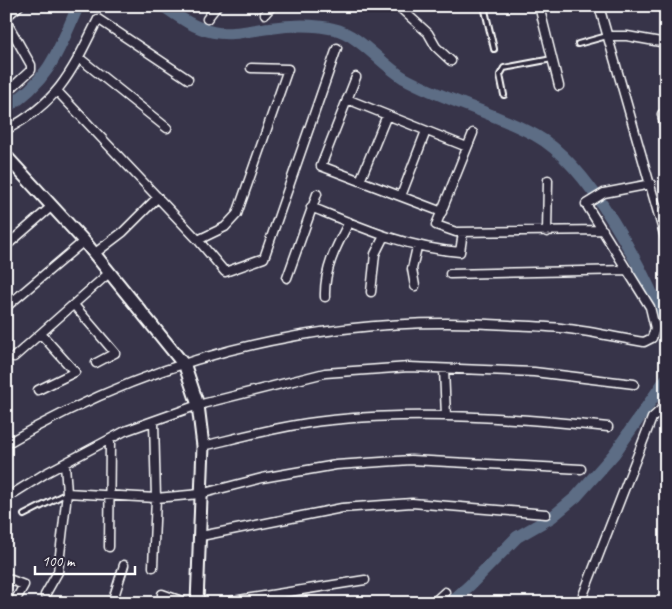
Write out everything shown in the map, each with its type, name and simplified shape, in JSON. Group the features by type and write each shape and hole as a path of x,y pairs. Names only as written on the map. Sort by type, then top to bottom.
{"street":[{"path":"6,93 31,70 31,65 6,19 19,6"},
{"path":"207,18 217,6"},
{"path":"265,14 272,6"},
{"path":"398,6 428,33 436,47 452,61"},
{"path":"539,6 559,86"},
{"path":"599,6 666,241"},
{"path":"6,130 27,118 58,92 98,19 188,79"},
{"path":"608,36 627,36 666,43"},
{"path":"58,92 226,272 264,258 337,48"},
{"path":"78,57 168,128"},
{"path":"198,240 225,227 237,214 288,69 252,68"},
{"path":"356,77 321,166 442,212"},
{"path":"347,99 467,147"},
{"path":"666,115 662,114 666,135"},
{"path":"360,181 386,115"},
{"path":"402,196 426,131"},
{"path":"473,133 436,225 463,232 603,230"},
{"path":"6,156 84,241 182,363 198,405 203,446 197,603"},
{"path":"547,232 548,180"},
{"path":"6,444 36,426 108,392 182,363 287,336 385,324 461,322 558,328 644,342 652,338 656,328 650,307 586,204 604,193 651,184"},
{"path":"287,278 317,194"},
{"path":"94,254 123,232 158,197"},
{"path":"6,246 52,206"},
{"path":"311,207 417,247 460,252 463,232"},
{"path":"325,297 324,281 332,256 349,222"},
{"path":"371,292 375,254 384,236"},
{"path":"6,307 84,241"},
{"path":"415,286 412,269 417,247"},
{"path":"450,274 628,270"},
{"path":"14,357 109,273"},
{"path":"74,305 115,353 96,363"},
{"path":"38,390 74,372 41,334"},
{"path":"6,498 125,431 198,405 324,373 409,368 534,372 634,384"},
{"path":"444,369 446,416"},
{"path":"580,603 652,418 666,405"},
{"path":"203,446 253,434 330,420 410,414 532,419 608,427"},
{"path":"153,567 156,498 154,422"},
{"path":"109,547 111,496 110,440"},
{"path":"68,493 156,498 200,494 262,478 336,465 411,460 581,469"},
{"path":"45,595 58,572 68,493 65,464"},
{"path":"201,536 342,508 412,503 546,514"},
{"path":"112,603 124,565"},
{"path":"6,578 24,585 14,603"},
{"path":"220,603 365,580"},
{"path":"433,603 445,592"},
{"path":"162,594 188,603"}],"lane":[{"path":"484,6 494,49"},
{"path":"578,44 608,36"},
{"path":"504,95 500,75 504,68 552,59"},
{"path":"24,515 68,493"}],"waterway":[{"path":"6,108 21,98 43,75 65,37 78,6"},
{"path":"163,6 193,25 213,32 234,33 302,26 326,27 343,32 361,43 404,78 535,135 555,149 575,169 595,194 629,248 644,276 666,326"},
{"path":"450,603 517,537 552,517 576,497 614,454 666,379"}]}
